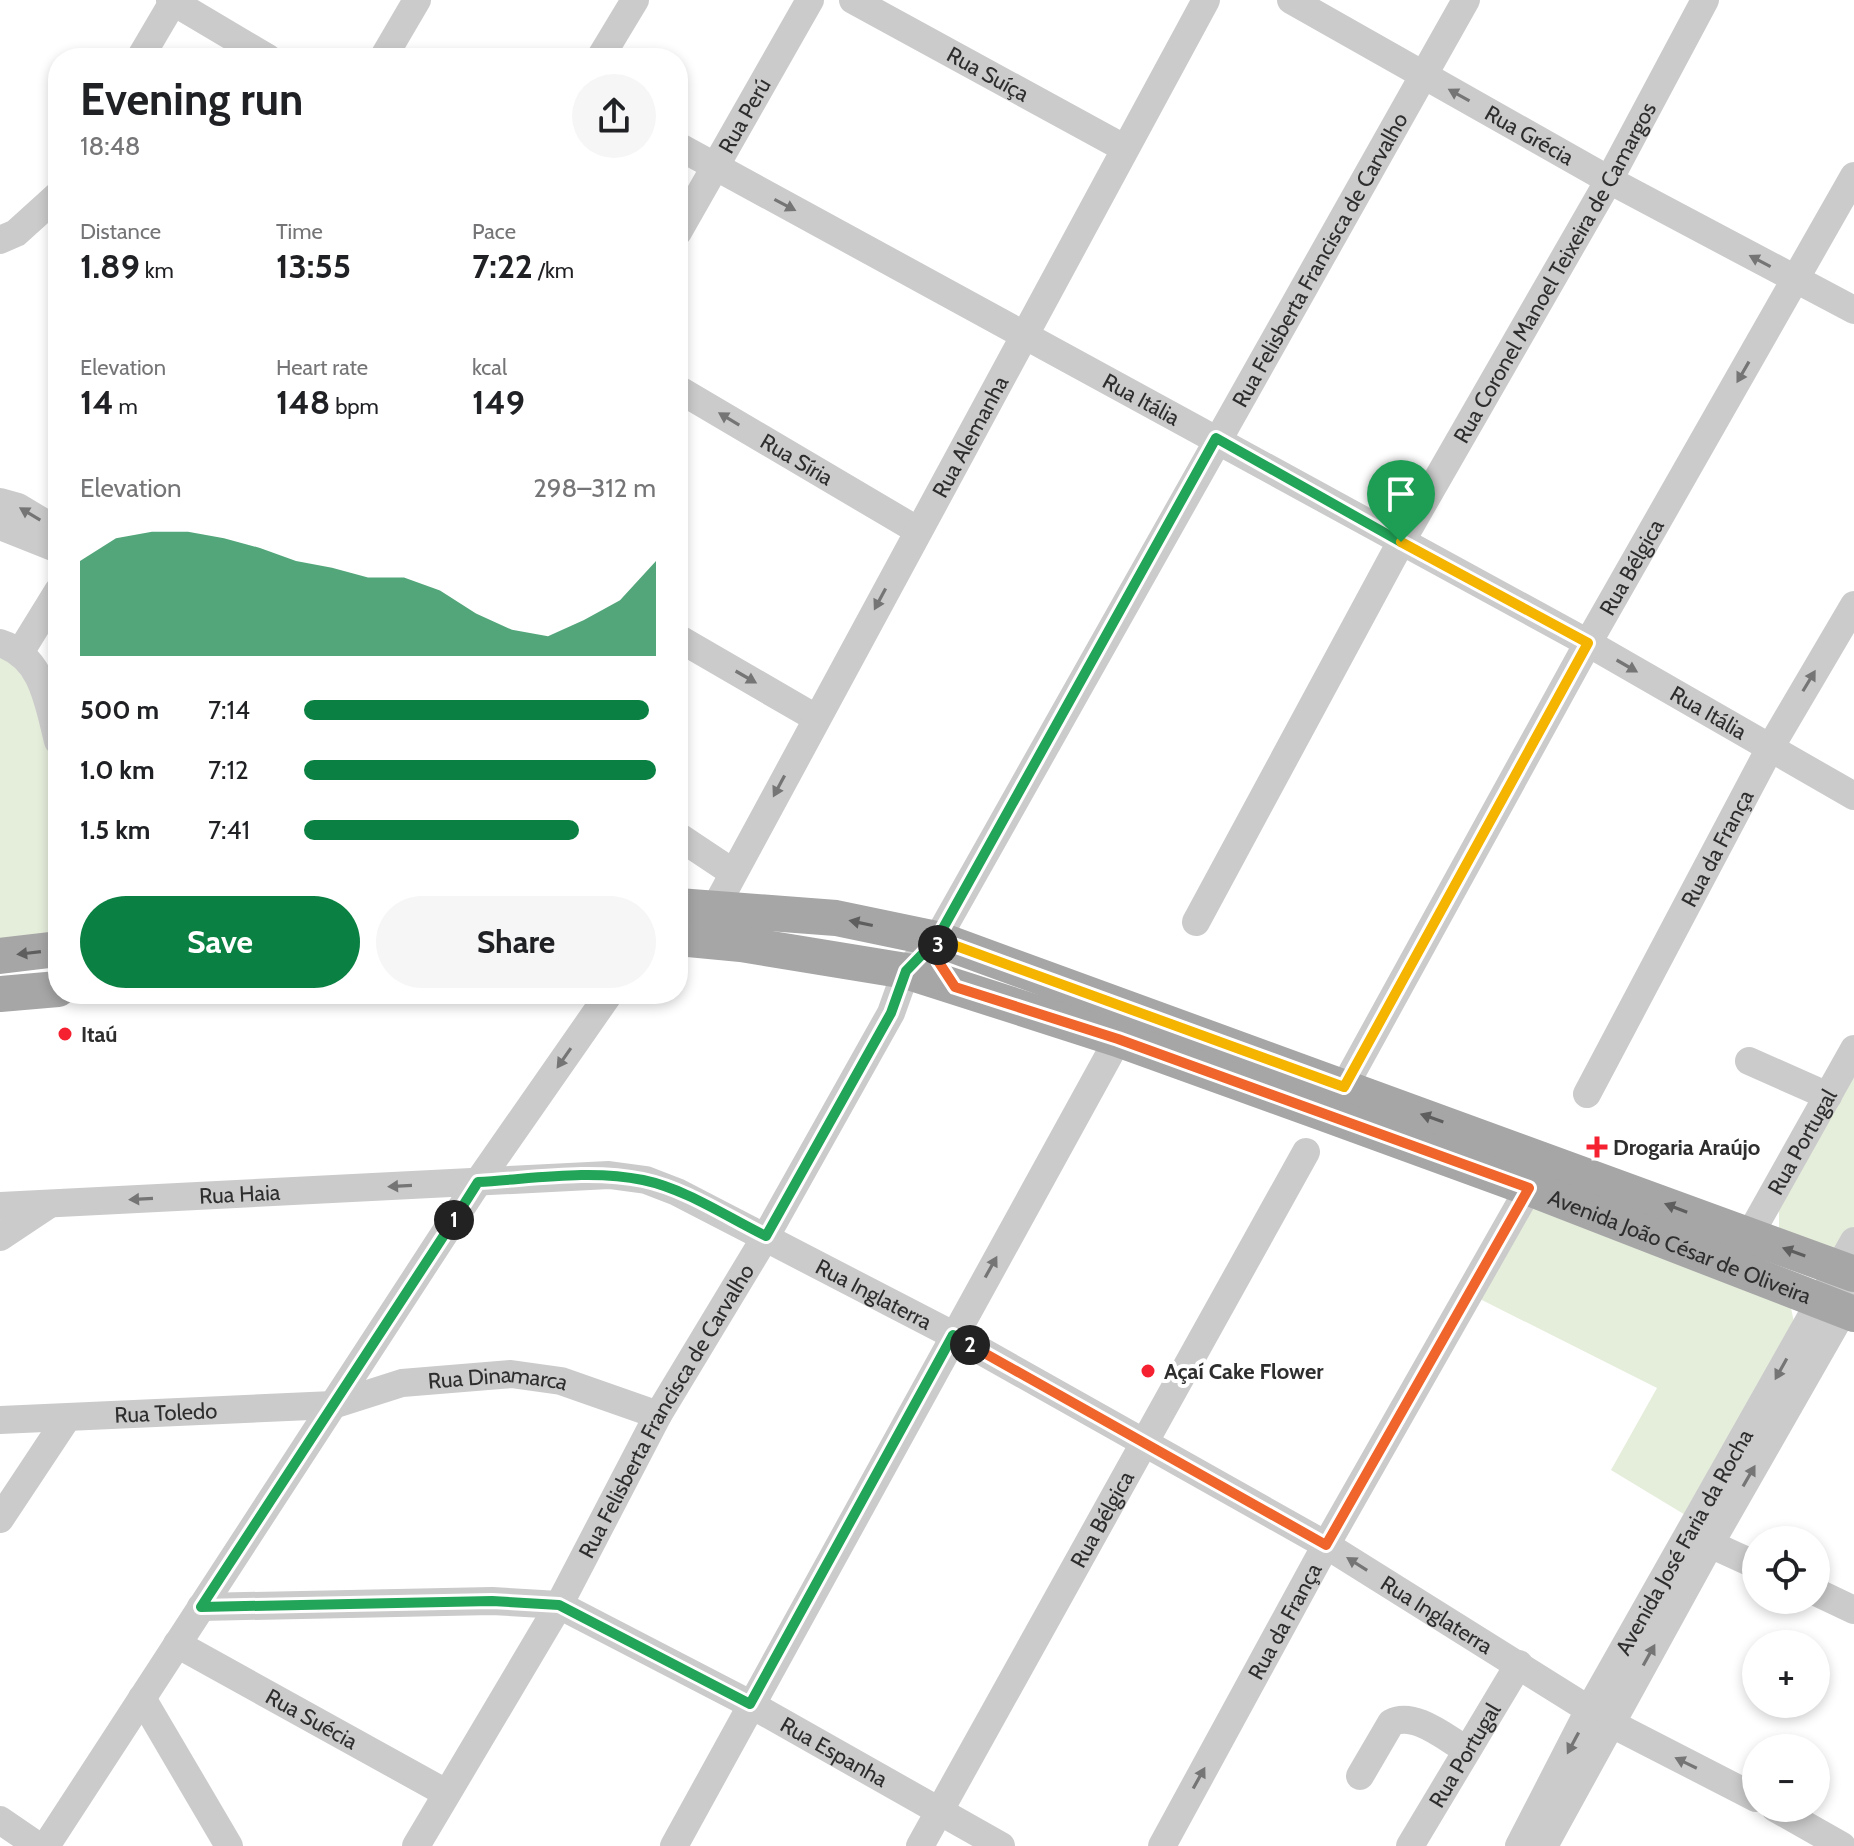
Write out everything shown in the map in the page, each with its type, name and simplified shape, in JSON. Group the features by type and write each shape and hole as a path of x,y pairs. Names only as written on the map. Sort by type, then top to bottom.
{"main road":[{"name":"Avenida João César de Oliveira","path":"688,907 836,918 937,939 1749,1236 1846,1286"},
{"name":"Avenida João César de Oliveira","path":"688,939 741,944 906,971 1118,1039 1529,1188 1846,1286"},
{"path":"0,956 48,950"},
{"path":"0,994 48,990"}],"street":[{"path":"389,48 417,0"},
{"path":"606,48 635,0"},
{"name":"Rua Perú","path":"688,215 810,0"},
{"name":"Rua Suíça","path":"853,0 1124,148"},
{"name":"Rua Alemanha","path":"715,908 1206,0"},
{"name":"Rua Grécia","path":"1291,0 1609,180 1854,310"},
{"name":"Rua Felisberta Francisca de Carvalho","path":"416,1846 559,1605 658,1415 766,1236 891,1013 906,971 937,939 1216,438 1466,0"},
{"name":"Rua Coronel Manoel Teixeira de Camargos","path":"1196,922 1401,542 1609,180 1705,0"},
{"path":"146,48 172,1 251,48"},
{"name":"Rua Itália","path":"688,152 1588,643 1854,796"},
{"name":"Rua Bélgica","path":"1344,1087 1588,643 1854,176"},
{"path":"0,240 16,233 48,204"},
{"name":"Rua Síria","path":"688,395 917,530"},
{"path":"0,502 18,507 48,525"},
{"path":"0,526 48,545"},
{"name":"Rua da França","path":"1587,1094 1770,748 1854,605"},
{"path":"48,613 10,647 43,681 48,696"},
{"path":"688,644 816,718"},
{"path":"688,843 732,872"},
{"path":"937,939 938,961 955,987"},
{"path":"46,1846 478,1182 602,1004"},
{"path":"674,1846 1118,1039"},
{"name":"Rua Portugal","path":"1749,1236 1854,1049"},
{"path":"1749,1061 1828,1096"},
{"name":"Rua Bélgica","path":"920,1846 1141,1443 1306,1152"},
{"name":"Rua Inglaterra","path":"478,1182 609,1175 646,1180 677,1192 953,1335 1326,1545 1601,1716 1742,1791"},
{"name":"Rua Haia","path":"0,1206 478,1182"},
{"name":"Rua da França","path":"1162,1846 1326,1545 1529,1188"},
{"path":"0,1237 48,1204"},
{"name":"Avenida José Faria da Rocha","path":"1519,1846 1710,1544 1846,1286"},
{"name":"Avenida José Faria da Rocha","path":"1544,1846 1601,1716 1846,1286"},
{"name":"Rua Dinamarca","path":"333,1405 402,1383 511,1374 561,1381 658,1415"},
{"name":"Rua Toledo","path":"0,1420 333,1405"},
{"path":"0,1519 67,1418"},
{"path":"1710,1544 1742,1559"},
{"path":"1830,1599 1854,1610"},
{"name":"Rua Espanha","path":"201,1607 492,1601 559,1605 750,1704 1001,1846"},
{"name":"Rua Suécia","path":"177,1644 446,1793"},
{"name":"Rua Portugal","path":"1410,1846 1519,1664"},
{"path":"142,1698 229,1846"},
{"path":"1360,1776 1391,1723 1399,1719 1413,1720 1467,1750"},
{"path":"0,1820 38,1846"},
{"path":"1800,1822 1842,1846"}],"green space":[{"path":"0,648 43,703 48,730 48,939 0,945"},
{"path":"1854,1070 1854,1226 1834,1263 1779,1243 1779,1199"},
{"path":"1533,1206 1791,1308 1795,1327 1687,1516 1611,1470 1657,1388 1480,1299"}],"place":[{"name":"Itaú","path":"65,1034"},
{"name":"Drogaria Araújo","path":"1597,1147"},
{"name":"Açaí Cake Flower","path":"1148,1371"}],"route":[{"path":"1401,542 1216,438 937,939 906,971 891,1013 766,1236 646,1180 609,1175 478,1182 201,1607 492,1601 559,1605 750,1704 953,1335 1326,1545 1529,1188 1118,1039 955,987 938,961 937,939 1344,1087 1588,643 1401,542"}]}
